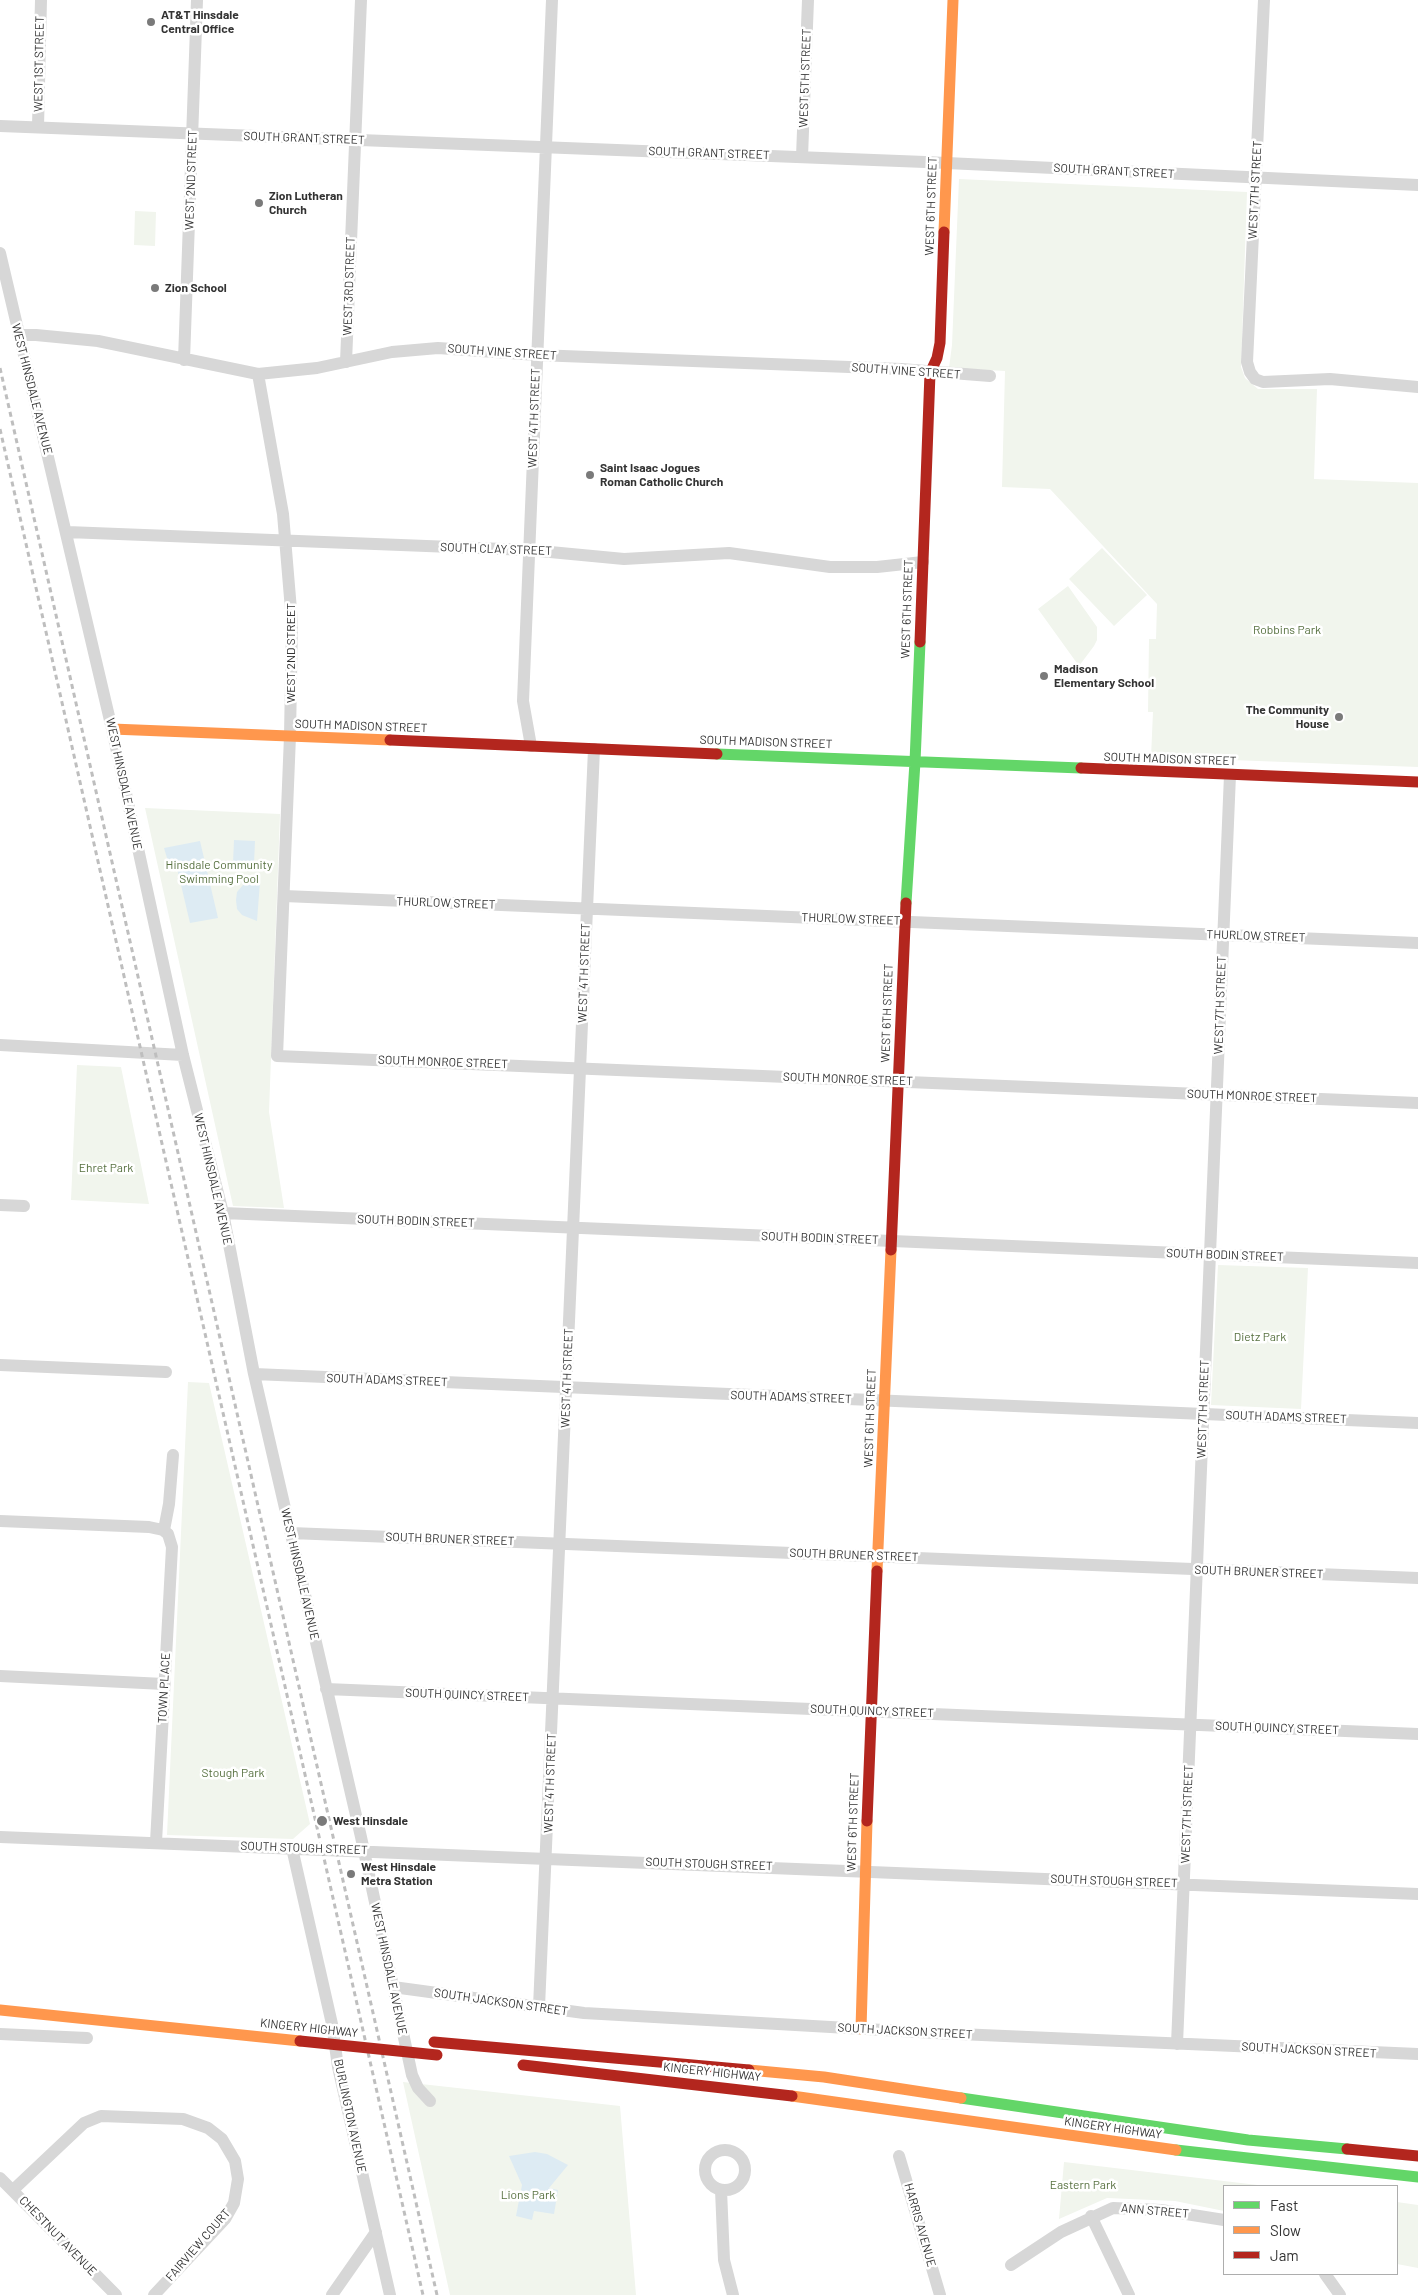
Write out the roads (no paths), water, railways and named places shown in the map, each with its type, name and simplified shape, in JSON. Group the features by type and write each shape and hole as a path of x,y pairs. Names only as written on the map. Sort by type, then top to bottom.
{"main road":[{"name":"WEST 6TH STREET","path":"861,2029 865,1871 905,922 915,762 930,373 937,358 940,343 953,0"},
{"name":"SOUTH MADISON STREET","path":"112,729 1418,782"},
{"name":"KINGERY HIGHWAY","path":"0,2010 442,2056"},
{"name":"KINGERY HIGHWAY","path":"318,2029 347,2032"},
{"name":"KINGERY HIGHWAY","path":"395,2037 824,2077 1162,2129 1248,2140 1418,2156"},
{"name":"KINGERY HIGHWAY","path":"506,2063 822,2098 1218,2156 1418,2177"}],"street":[{"name":"WEST 1ST STREET","path":"38,127 41,0"},
{"name":"WEST 2ND STREET","path":"184,360 197,0"},
{"name":"WEST 3RD STREET","path":"346,362 360,0"},
{"name":"WEST 4TH STREET","path":"532,746 523,701 552,0"},
{"name":"WEST 5TH STREET","path":"802,157 808,0"},
{"name":"WEST 7TH STREET","path":"1264,0 1247,362 1250,372 1255,378 1274,383 1330,379 1418,387"},
{"name":"SOUTH GRANT STREET","path":"0,126 193,135 802,157 1418,184"},
{"name":"WEST HINSDALE AVENUE","path":"0,253 18,335 67,532 184,1055 223,1213 254,1374 364,1851 412,2075 418,2088 430,2101"},
{"name":"SOUTH VINE STREET","path":"18,335 36,334 98,341 258,374 317,368 392,352 438,348 537,355 901,369 930,373 990,376"},
{"name":"WEST 2ND STREET","path":"258,374 278,482 286,540 292,622 290,736 277,1056"},
{"name":"SOUTH CLAY STREET","path":"67,532 529,550 624,559 728,553 830,567 877,567 923,562"},
{"name":"WEST 4TH STREET","path":"539,2007 594,749"},
{"name":"WEST 7TH STREET","path":"1177,2044 1230,775"},
{"name":"THURLOW STREET","path":"284,896 1418,943"},
{"path":"0,1045 184,1055"},
{"name":"SOUTH MONROE STREET","path":"277,1056 1418,1103"},
{"path":"0,1205 24,1206"},
{"name":"SOUTH BODIN STREET","path":"223,1213 1418,1263"},
{"path":"0,1365 166,1372"},
{"name":"SOUTH ADAMS STREET","path":"254,1374 1418,1423"},
{"name":"TOWN PLACE","path":"156,1842 172,1547 166,1532 172,1456"},
{"path":"0,1521 129,1526 166,1532"},
{"name":"SOUTH BRUNER STREET","path":"290,1534 560,1542 1418,1578"},
{"path":"0,1676 164,1684"},
{"name":"SOUTH QUINCY STREET","path":"326,1689 1418,1734"},
{"name":"SOUTH STOUGH STREET","path":"0,1837 1418,1894"},
{"name":"BURLINGTON AVENUE","path":"292,1848 390,2295"},
{"name":"SOUTH JACKSON STREET","path":"394,1987 584,2013 861,2029 1418,2054"},
{"path":"0,2034 87,2038"},
{"name":"FAIRVIEW COURT","path":"13,2190 84,2124 101,2116 183,2119 208,2128 222,2139 235,2161 238,2187 234,2203 225,2218 154,2295"},
{"name":"HARRIS AVENUE","path":"899,2156 940,2295"},
{"name":"CHESTNUT AVENUE","path":"0,2178 116,2295"},
{"path":"721,2190 724,2260 734,2295"},
{"name":"ANN STREET","path":"1011,2264 1061,2232 1091,2216 1113,2208 1130,2207 1223,2220"},
{"path":"1091,2216 1129,2295"},
{"path":"332,2295 376,2232"},
{"path":"1326,2275 1340,2295"}],"railway":[{"path":"0,368 437,2295"},
{"path":"0,429 423,2295"}],"place":[{"name":"AT&T Hinsdale Central Office","path":"151,22"},
{"name":"Zion Lutheran Church","path":"259,203"},
{"name":"Zion School","path":"155,288"},
{"name":"Saint Isaac Jogues Roman Catholic Church","path":"590,475"},
{"name":"Madison Elementary School","path":"1044,676"},
{"name":"The Community House","path":"1339,717"},
{"name":"West Hinsdale","path":"322,1821"},
{"name":"West Hinsdale Metra Station","path":"351,1874"}],"park label":[{"name":"Robbins Park","path":"1287,630"},
{"name":"Hinsdale Community Swimming Pool","path":"219,872"},
{"name":"Ehret Park","path":"106,1168"},
{"name":"Dietz Park","path":"1260,1337"},
{"name":"Stough Park","path":"233,1773"},
{"name":"Eastern Park","path":"1083,2185"},
{"name":"Lions Park","path":"528,2195"}]}
